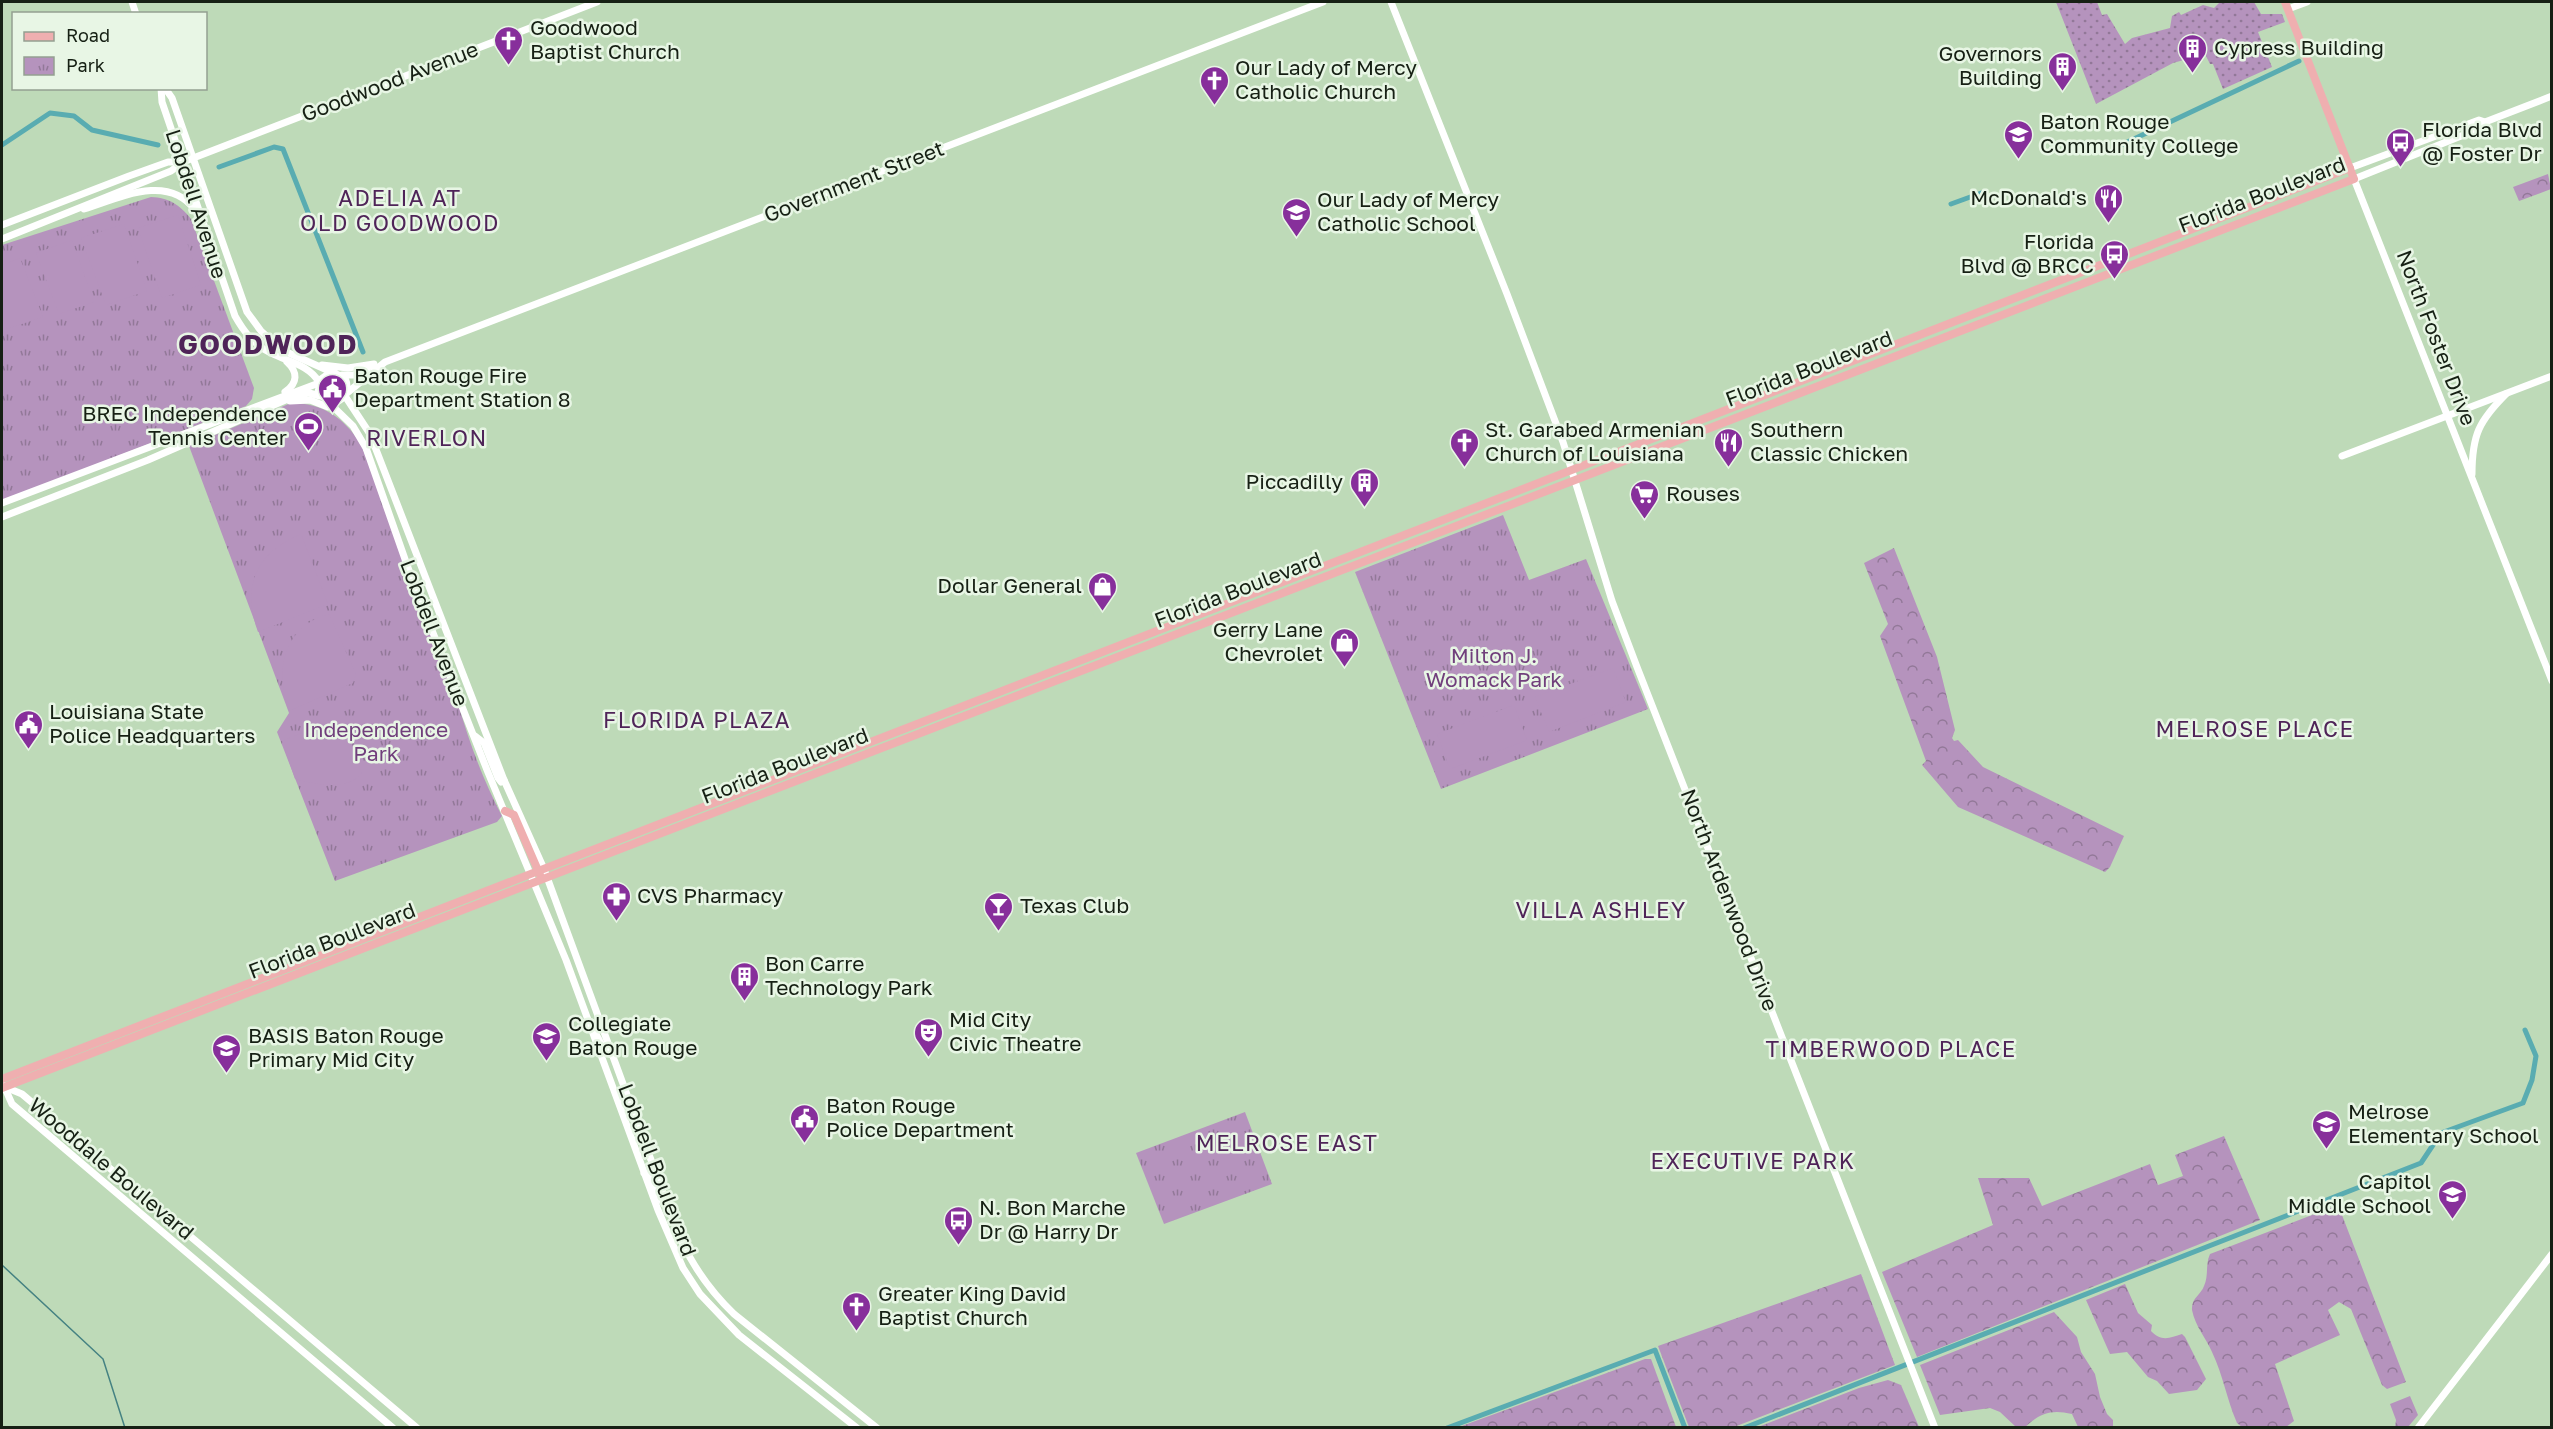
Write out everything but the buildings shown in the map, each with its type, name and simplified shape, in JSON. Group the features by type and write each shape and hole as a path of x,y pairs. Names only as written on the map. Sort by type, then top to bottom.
{"main road":[{"name":"Goodwood Avenue","path":"183,162 597,2"},
{"name":"Government Street","path":"339,374 358,373 374,364 385,362 1323,2"},
{"name":"North Ardenwood Drive","path":"1391,2 1507,294 1574,474 1612,601 1935,1428"},
{"path":"2287,5 2307,2"},
{"name":"North Foster Drive","path":"2287,5 2446,416 2472,476 2552,681"},
{"name":"Lobdell Avenue","path":"163,90 162,102 226,295 240,326 260,347 308,369 319,382"},
{"name":"Lobdell Avenue","path":"165,90 172,98 238,291 254,322 268,339 290,354 339,374"},
{"name":"Florida Boulevard","path":"303,967 407,922 672,829 923,731 1574,474 1678,429 2118,264 2354,179 2481,128 2485,122 2552,96"},
{"name":"Florida Boulevard","path":"2118,264 2350,168 2478,120 2485,122"},
{"path":"2,225 168,162 183,162"},
{"path":"2,239 171,171 183,162"},
{"path":"109,195 126,184 129,176"},
{"path":"45,222 147,190 166,190 179,195 191,204 200,216"},
{"path":"226,295 238,291"},
{"name":"Florida Boulevard","path":"1574,474 1681,438 2011,305"},
{"path":"260,347 268,339"},
{"path":"278,397 290,388 296,378 294,368 285,360"},
{"name":"Government Street","path":"346,394 385,362"},
{"path":"316,365 348,368 374,364"},
{"path":"2,503 319,382 328,374 339,374 347,382 346,394 337,402 301,394 148,460 2,517"},
{"path":"2342,456 2552,376"},
{"path":"319,382 323,399"},
{"path":"351,404 355,385"},
{"path":"2472,476 2472,450 2475,435 2483,419 2508,392"},
{"name":"Lobdell Avenue","path":"346,394 370,434 540,875"},
{"name":"Lobdell Avenue","path":"323,399 338,410 353,426 366,448 413,582 505,811"},
{"path":"276,405 305,400 338,410"},
{"path":"1678,429 1681,438"},
{"name":"Florida Boulevard","path":"2,1085 108,1047 225,997 303,967 409,930 668,820 1360,557"},
{"path":"923,731 944,718 944,714"},
{"path":"473,734 484,743 498,778 501,782 504,780"},
{"path":"505,811 514,815 519,823 540,875"},
{"path":"668,820 672,829"},
{"name":"Lobdell Boulevard","path":"540,875 605,1069 658,1210 683,1268 700,1294 740,1335 857,1428"},
{"name":"Lobdell Boulevard","path":"540,875 614,1056 679,1236 698,1273 724,1305 877,1428"},
{"path":"407,922 409,930"},
{"name":"Florida Boulevard","path":"2,1085 143,1024 225,997"},
{"path":"108,1047 116,1039 138,1030 143,1024"},
{"path":"591,1029 597,1033 606,1053 614,1056"},
{"path":"605,1069 614,1072 624,1095 629,1100"},
{"name":"Wooddale Boulevard","path":"2,1085 12,1104 393,1428"},
{"name":"Wooddale Boulevard","path":"2,1085 22,1094 417,1428"},
{"path":"644,1173 649,1175 662,1202 669,1207"},
{"path":"658,1210 669,1207"},
{"path":"2418,1428 2552,1254"},
{"path":"740,1335 754,1330"},
{"path":"836,1411 843,1401"}],"green space":[{"path":"2056,2 2097,2 2102,15 2107,14 2125,44 2132,38 2170,28 2172,16 2179,12 2181,15 2203,5 2214,8 2220,2 2254,2 2261,14 2282,14 2285,22 2258,32 2272,67 2223,89 2213,64 2210,64 2205,54 2173,63 2096,104"},
{"path":"2548,174 2551,189 2519,201 2513,187"},
{"path":"151,197 173,203 191,219 254,388 252,399 246,406 2,501 2,245"},
{"path":"178,215 201,285 162,298 138,228"},
{"path":"124,224 147,291 106,305 81,238"},
{"path":"72,240 94,302 59,314 36,253"},
{"path":"20,258 43,317 7,329 2,317 2,265"},
{"name":"Independence Park","path":"291,403 313,406 332,414 361,444 458,703 477,761 502,816 497,822 335,881 277,732 289,713 189,446"},
{"name":"Milton J. Womack Park","path":"1503,515 1529,580 1586,559 1648,709 1441,789 1355,572"},
{"path":"301,534 328,604 258,632 251,600 256,573 273,551"},
{"path":"1894,548 1937,657 1955,730 1952,738 1954,741 1958,740 1983,767 2124,836 2110,867 2105,872 1958,807 1922,765 1926,761 1880,636 1888,624 1864,563"},
{"path":"329,614 356,674 353,683 289,711 282,681 286,652 301,629 313,620"},
{"path":"1613,668 1626,702 1549,732 1535,697"},
{"path":"1514,705 1527,740 1450,769 1437,734"},
{"path":"335,720 342,722 362,773 348,783 339,785 295,779 282,741"},
{"path":"1245,1112 1272,1184 1164,1224 1136,1153"},
{"path":"2224,1136 2260,1220 1917,1357 1882,1272 1993,1225 1978,1178 2029,1178 2042,1206 2150,1164 2158,1185 2183,1176 2175,1155"},
{"path":"2333,1207 2342,1215 2406,1382 2387,1389 2382,1385 2351,1309 2339,1302 2328,1310 2340,1335 2275,1364 2294,1421 2286,1427 2242,1427 2237,1423 2216,1361 2192,1310 2193,1302 2203,1289 2210,1254"},
{"path":"1861,1274 1895,1365 1734,1427 1689,1427 1658,1346"},
{"path":"2125,1284 2138,1313 2152,1325 2151,1331 2162,1338 2182,1334 2185,1337 2206,1379 2197,1390 2169,1394 2157,1381 2148,1377 2127,1352 2110,1354 2086,1300"},
{"path":"2054,1312 2077,1337 2081,1352 2095,1374 2100,1397 2107,1414 2113,1420 2113,1427 2078,1427 2072,1414 2058,1412 2041,1416 2024,1428 2016,1427 2000,1412 1990,1408 1940,1415 1920,1365"},
{"path":"1645,1359 1651,1359 1676,1427 1459,1427"},
{"path":"1888,1380 1901,1385 1919,1427 1758,1427 1859,1388"},
{"path":"2410,1396 2418,1415 2408,1427 2395,1427 2396,1420 2390,1404"}],"waterway":[{"path":"2119,146 2299,61"},
{"path":"2,145 50,113 74,116 92,130 158,145"},
{"path":"219,167 274,147 283,149 363,352"},
{"path":"1951,204 1984,192"},
{"path":"1744,1428 2421,1163 2441,1133 2523,1103 2532,1080 2536,1056 2525,1030"},
{"path":"2,1265 103,1359 125,1428"},
{"path":"1447,1428 1655,1350 1685,1428"}],"place":[{"name":"Goodwood Baptist Church","path":"509,66"},
{"name":"Cypress Building","path":"2193,74"},
{"name":"Governors Building","path":"2063,92"},
{"name":"Our Lady of Mercy Catholic Church","path":"1214,106"},
{"name":"Baton Rouge Community College","path":"2019,160"},
{"name":"Florida Blvd @ Foster Dr","path":"2401,168"},
{"name":"McDonald's","path":"2108,224"},
{"name":"Our Lady of Mercy Catholic School","path":"1296,238"},
{"name":"Florida Blvd @ BRCC","path":"2115,280"},
{"name":"Baton Rouge Fire Department Station 8","path":"333,414"},
{"name":"BREC Independence Tennis Center","path":"308,452"},
{"name":"St. Garabed Armenian Church of Louisiana","path":"1464,468"},
{"name":"Southern Classic Chicken","path":"1729,468"},
{"name":"Piccadilly","path":"1364,508"},
{"name":"Rouses","path":"1645,520"},
{"name":"Dollar General","path":"1103,612"},
{"name":"Gerry Lane Chevrolet","path":"1344,668"},
{"name":"Louisiana State Police Headquarters","path":"28,750"},
{"name":"CVS Pharmacy","path":"616,922"},
{"name":"Texas Club","path":"999,932"},
{"name":"Bon Carre Technology Park","path":"744,1002"},
{"name":"Mid City Civic Theatre","path":"928,1058"},
{"name":"Collegiate Baton Rouge","path":"547,1062"},
{"name":"BASIS Baton Rouge Primary Mid City","path":"227,1074"},
{"name":"Baton Rouge Police Department","path":"805,1144"},
{"name":"Melrose Elementary School","path":"2327,1150"},
{"name":"Capitol Middle School","path":"2452,1220"},
{"name":"N. Bon Marche Dr @ Harry Dr","path":"958,1246"},
{"name":"Greater King David Baptist Church","path":"857,1332"}],"district":[{"name":"ADELIA AT OLD GOODWOOD","path":"400,210"},
{"name":"GOODWOOD","path":"268,345"},
{"name":"RIVERLON","path":"427,438"},
{"name":"FLORIDA PLAZA","path":"697,720"},
{"name":"MELROSE PLACE","path":"2255,729"},
{"name":"VILLA ASHLEY","path":"1601,910"},
{"name":"TIMBERWOOD PLACE","path":"1891,1049"},
{"name":"MELROSE EAST","path":"1287,1143"},
{"name":"EXECUTIVE PARK","path":"1753,1161"}]}
